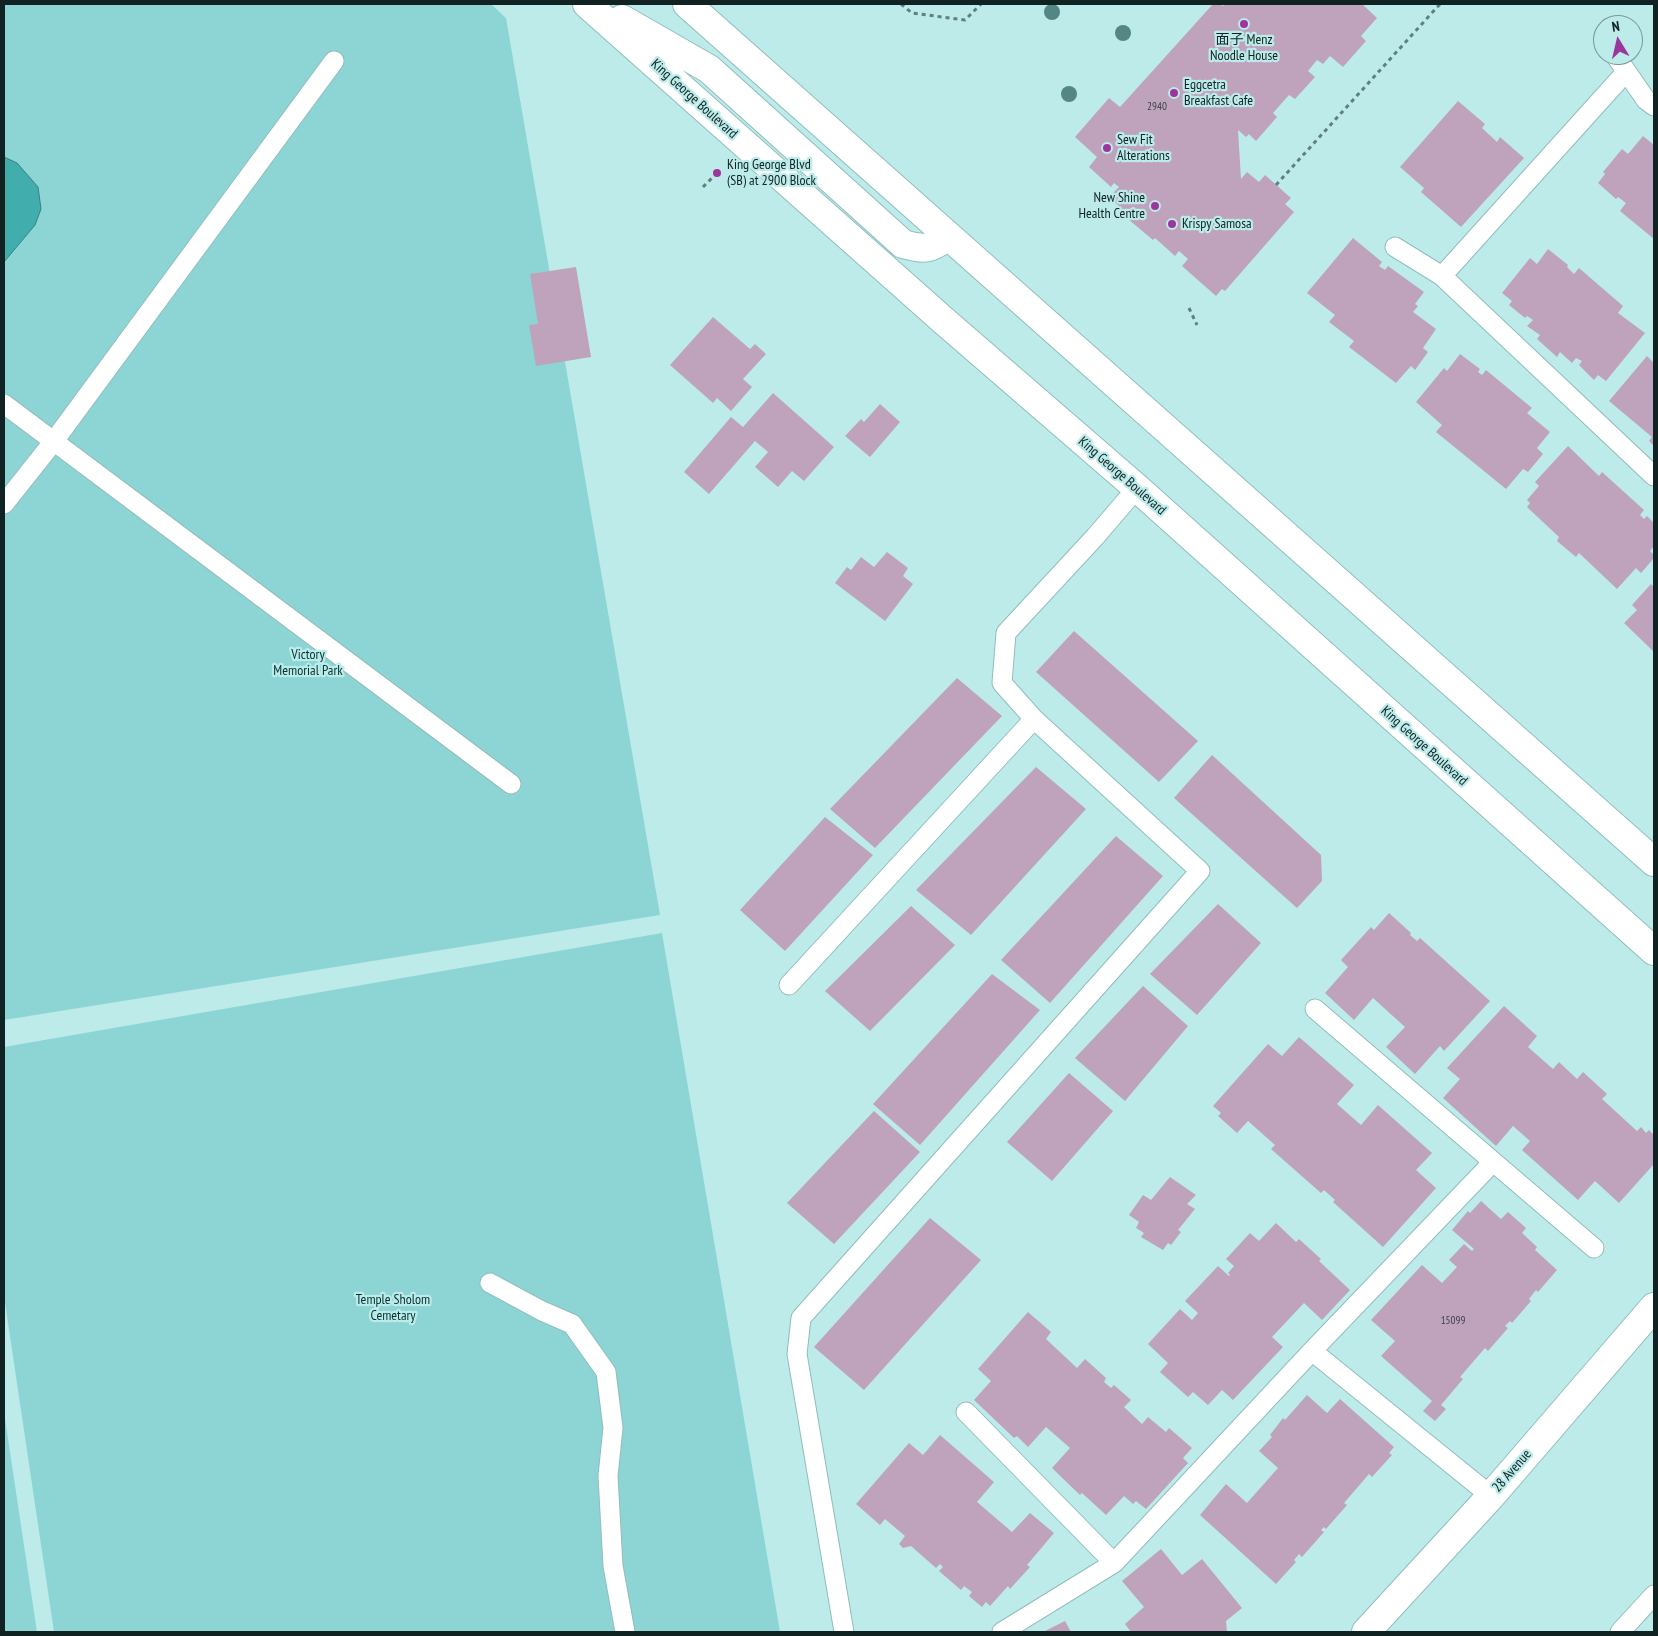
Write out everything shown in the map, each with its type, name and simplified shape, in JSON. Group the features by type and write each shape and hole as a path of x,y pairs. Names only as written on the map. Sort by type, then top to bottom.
{"main road":[{"name":"King George Boulevard","path":"587,4 944,321 1137,488 1654,951"},
{"path":"595,4 709,69 903,244 920,249 935,246 948,236"},
{"path":"688,4 1654,862"},
{"name":"28 Avenue","path":"1366,1632 1490,1496 1654,1307"}],"lane":[{"path":"4,504 54,441 334,61"},
{"path":"1621,65 1646,100 1654,106"},
{"path":"1442,276 1626,72"},
{"path":"1396,247 1442,276 1654,476"},
{"path":"4,404 511,784"},
{"path":"844,1632 798,1354 801,1318 1200,871 1034,719 1002,683 1006,633 1095,537 1137,488"},
{"path":"790,985 1034,719"},
{"path":"1315,1009 1594,1248"},
{"path":"1002,1632 1114,1563 1312,1351 1493,1162"},
{"path":"490,1283 542,1311 572,1324 606,1372 613,1428 608,1476 613,1566 625,1632"},
{"path":"1312,1351 1490,1496"},
{"path":"966,1412 1114,1563"},
{"path":"1620,1632 1654,1595"}],"path":[{"path":"901,4 912,13 965,20 981,4"},
{"path":"1276,185 1440,4"},
{"path":"703,187 717,173"},
{"path":"1190,308 1197,325"}],"green space":[{"name":"Victory Memorial Park","path":"4,4 491,4 506,18 660,915 4,1020"},
{"name":"Temple Sholom Cemetary","path":"662,933 780,1632 54,1632 4,1296 4,1047"},
{"path":"4,1412 37,1632 4,1632"}],"shaded area":[{"path":"4,157 17,163 38,187 41,209 35,225 4,262"}],"building":[{"path":"1213,4 1223,6 1226,4 1362,4 1377,18 1361,36 1366,41 1343,67 1330,56 1323,64 1317,60 1308,71 1315,77 1295,99 1289,95 1273,113 1277,117 1256,141 1249,134 1246,137 1238,130 1241,179 1247,172 1259,182 1265,175 1291,198 1285,204 1294,212 1225,291 1222,289 1216,296 1182,266 1188,259 1179,251 1175,256 1155,238 1153,240 1116,209 1119,206 1109,197 1119,187 1114,183 1111,187 1089,167 1097,157 1075,137 1109,98 1120,107"},
{"path":"1458,101 1485,124 1482,128 1497,142 1500,137 1524,158 1461,227 1421,192 1424,188 1400,167"},
{"path":"1643,136 1654,145 1654,239 1620,211 1626,203 1618,197 1616,199 1598,183 1605,174 1603,172 1622,149 1628,154"},
{"path":"1353,238 1382,262 1379,266 1385,270 1388,266 1424,292 1415,304 1418,306 1413,312 1436,329 1423,348 1428,352 1415,370 1411,366 1396,383 1349,347 1354,341 1329,322 1335,315 1307,293"},
{"path":"1548,249 1568,265 1567,267 1574,274 1579,268 1623,306 1618,313 1645,333 1606,381 1598,375 1594,380 1579,365 1582,361 1576,358 1572,363 1560,352 1557,357 1537,339 1540,335 1527,326 1533,320 1527,316 1525,318 1509,305 1512,301 1502,293 1530,258 1537,264"},
{"path":"576,267 591,357 536,366 529,325 538,324 530,274"},
{"path":"713,317 750,349 755,344 766,354 743,379 752,387 731,411 717,398 713,403 670,365"},
{"path":"1460,354 1480,369 1478,372 1482,375 1486,370 1532,408 1527,413 1550,432 1537,448 1543,454 1528,472 1523,469 1506,489 1436,432 1442,425 1416,402 1444,368 1447,371"},
{"path":"1647,356 1653,362 1654,360 1654,446 1649,441 1652,437 1609,401"},
{"path":"773,393 834,447 804,481 792,471 778,487 755,467 768,452 755,441 709,494 684,472 731,417 743,427"},
{"path":"880,404 900,422 870,457 845,436 861,419 864,422"},
{"path":"1568,446 1599,476 1602,472 1644,510 1640,515 1644,519 1647,516 1654,523 1654,546 1650,551 1654,558 1641,573 1636,568 1617,589 1579,553 1576,557 1557,541 1559,537 1527,507 1530,503 1527,500 1539,486 1535,482"},
{"path":"887,552 908,568 903,576 913,584 885,621 835,583 847,567 851,570 861,557 874,567"},
{"path":"1651,584 1654,587 1654,652 1624,623 1637,610 1632,605"},
{"path":"1074,631 1198,741 1159,782 1036,672"},
{"path":"957,678 1002,716 875,848 830,809"},
{"path":"1212,755 1321,855 1322,881 1297,908 1174,798"},
{"path":"1036,767 1086,809 971,935 916,890"},
{"path":"825,817 873,855 785,951 740,910"},
{"path":"1116,836 1163,876 1050,1003 1001,960"},
{"path":"1218,904 1261,943 1197,1015 1150,974"},
{"path":"911,906 955,945 870,1031 825,991"},
{"path":"1389,913 1411,933 1410,935 1417,941 1420,938 1490,1001 1444,1051 1440,1046 1415,1074 1386,1047 1405,1027 1373,998 1354,1020 1325,993 1348,967 1341,960 1371,927 1374,930"},
{"path":"992,974 1040,1010 920,1145 873,1104"},
{"path":"1143,986 1188,1026 1125,1101 1075,1058"},
{"path":"1504,1006 1537,1036 1528,1047 1553,1069 1559,1062 1577,1079 1583,1072 1607,1094 1602,1099 1637,1131 1641,1127 1646,1133 1649,1130 1654,1135 1654,1164 1619,1203 1595,1181 1578,1200 1522,1150 1530,1141 1513,1126 1496,1146 1443,1098 1460,1079 1447,1068"},
{"path":"1299,1037 1354,1085 1337,1104 1361,1125 1378,1105 1432,1153 1416,1170 1436,1188 1383,1247 1333,1202 1335,1200 1324,1190 1321,1193 1271,1149 1275,1145 1248,1121 1237,1133 1218,1116 1221,1113 1213,1106 1268,1044 1282,1056"},
{"path":"1069,1073 1113,1111 1052,1181 1007,1142"},
{"path":"874,1111 920,1152 834,1244 787,1203"},
{"path":"1170,1177 1196,1195 1187,1204 1195,1209 1178,1230 1181,1232 1171,1245 1168,1243 1163,1250 1141,1237 1144,1233 1136,1228 1139,1222 1129,1215 1143,1195 1151,1200"},
{"path":"1481,1201 1501,1219 1508,1212 1526,1228 1522,1233 1537,1247 1535,1250 1557,1270 1538,1292 1536,1290 1529,1299 1531,1301 1512,1323 1510,1321 1505,1326 1508,1328 1488,1351 1485,1348 1460,1377 1463,1379 1441,1405 1446,1409 1435,1421 1423,1411 1432,1401 1381,1356 1395,1341 1371,1320 1422,1265 1442,1283 1457,1267 1449,1260 1464,1244 1472,1251 1474,1249 1452,1230 1468,1211 1470,1213"},
{"path":"930,1218 981,1260 864,1390 814,1347"},
{"path":"1276,1223 1296,1242 1299,1239 1350,1290 1322,1320 1304,1303 1272,1337 1283,1347 1233,1400 1222,1390 1208,1405 1193,1392 1188,1397 1160,1372 1168,1363 1148,1344 1180,1309 1192,1320 1198,1313 1185,1301 1218,1266 1229,1276 1228,1273 1234,1266 1226,1259 1250,1233 1259,1241"},
{"path":"1028,1312 1051,1332 1046,1339 1077,1368 1085,1359 1106,1378 1104,1382 1111,1388 1114,1385 1131,1400 1124,1407 1142,1424 1148,1417 1166,1432 1169,1428 1192,1448 1183,1458 1188,1463 1146,1509 1136,1501 1133,1504 1124,1496 1106,1515 1082,1493 1080,1495 1052,1468 1070,1448 1046,1427 1028,1447 1017,1436 1014,1438 974,1400 991,1381 978,1369"},
{"path":"1307,1395 1327,1413 1340,1399 1394,1447 1389,1453 1392,1455 1372,1477 1369,1474 1344,1503 1347,1505 1326,1529 1324,1527 1321,1530 1324,1532 1302,1557 1299,1554 1294,1560 1296,1562 1276,1584 1200,1515 1226,1484 1247,1503 1278,1468 1259,1451 1272,1437 1270,1435 1283,1418 1285,1420"},
{"path":"940,1435 994,1482 977,1502 1012,1532 1030,1513 1054,1533 1027,1565 1030,1567 1010,1589 1008,1586 990,1606 986,1602 982,1607 969,1596 972,1592 964,1586 961,1590 939,1571 943,1567 940,1564 936,1568 911,1546 903,1548 899,1544 905,1536 885,1519 880,1525 856,1504 909,1443 923,1455"},
{"path":"1161,1549 1182,1575 1202,1559 1242,1608 1226,1621 1227,1632 1131,1632 1125,1624 1144,1607 1122,1581"},
{"path":"1065,1621 1071,1632 1043,1632"}],"place":[{"name":"面子 Menz Noodle House","path":"1244,24"},
{"name":"Eggcetra Breakfast Cafe","path":"1174,93"},
{"name":"Sew Fit Alterations","path":"1107,148"},
{"name":"King George Blvd (SB) at 2900 Block","path":"717,173"},
{"name":"New Shine Health Centre","path":"1155,206"},
{"name":"Krispy Samosa","path":"1172,224"}]}
